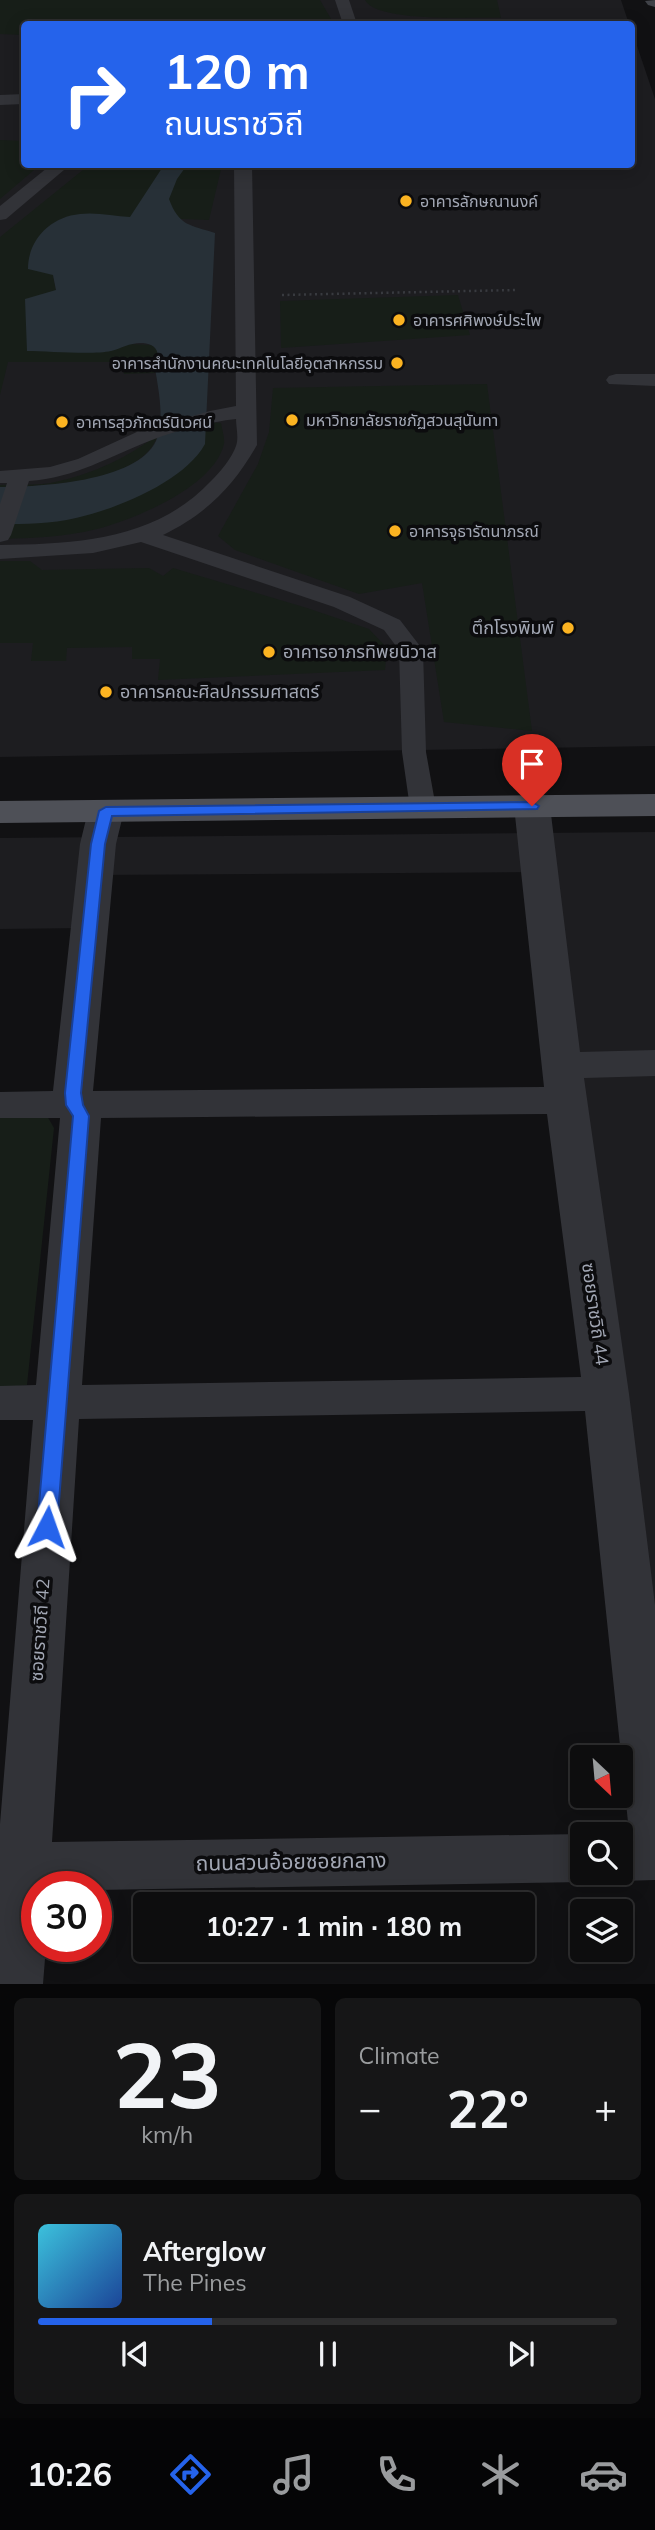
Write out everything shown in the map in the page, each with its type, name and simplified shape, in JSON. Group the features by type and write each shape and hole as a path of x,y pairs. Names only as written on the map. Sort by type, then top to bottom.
{"main road":[{"path":"0,813 655,805"}],"street":[{"name":"ซอยราชวิถี 44","path":"532,806 538,871 606,1394 655,1822"},
{"name":"ซอยราชวิถี 42","path":"15,1984 13,1867 81,1116 74,1105 73,1093 98,844 106,811"},
{"path":"0,1105 74,1105 565,1083 655,1063"},
{"path":"0,1403 606,1394"},
{"path":"633,1857 655,1856"},
{"name":"ถนนสวนอ้อยซอยกลาง","path":"13,1867 570,1857"}],"lane":[{"path":"342,0 349,21"},
{"path":"0,100 21,99"},
{"path":"0,215 58,168"},
{"path":"0,552 88,548 142,536 180,517 207,497 226,478 247,445 243,168"},
{"path":"616,380 655,380"},
{"path":"1,532 12,479 52,473 85,463 146,435 217,415 247,411"},
{"path":"142,536 342,602 392,625 411,650 414,751 424,808"}],"path":[{"path":"244,296 516,290"}],"shaded area":[{"name":"มหาวิทยาลัยราชภัฏสวนสุนันทา","path":"0,0 621,0 628,21 21,21 21,168 635,168 635,40 655,99 655,746 0,757"},
{"path":"0,0 320,0 332,21 21,21 21,35 0,34"},
{"path":"365,0 497,0 501,18 406,16 373,7"},
{"path":"0,140 21,141 21,168 36,168 0,199"},
{"path":"85,168 221,168 209,220 130,217 53,275 56,291 110,351 127,344 152,345 158,350 154,361 155,373 124,374 121,362 8,362 0,395 0,237"},
{"path":"162,168 185,168 169,199 173,208 186,223 215,233 205,444 182,470 166,481 111,508 57,521 0,524 0,487 38,486 108,474 145,455 156,441 161,412 154,361 158,356 155,348 139,343 103,352 27,351 25,299 56,290 53,275 28,269 32,249 43,232 59,220 80,214 130,217"},
{"path":"458,295 470,335 281,348 280,301"},
{"path":"487,384 532,731 444,722 422,583 359,594 235,550 218,536 258,464 269,432 273,388"},
{"path":"208,422 221,423 224,444 217,460 205,474 171,499 131,518 85,532 0,539 0,524 76,518 147,492"},
{"path":"158,434 149,451 133,463 113,472 64,483 0,487 48,483 82,475 122,458"},
{"path":"0,561 30,561 42,570 149,568 163,576 173,568 369,629 387,648 385,670 158,680 160,659 132,659 132,647 67,648 66,661 31,661 33,643 0,643"},
{"path":"655,832 655,1798 545,872 93,875 84,928 0,929 0,838"},
{"path":"0,1114 46,1114 54,1128 27,1385 0,1388"}],"place":[{"name":"อาคารลักษณานงค์","path":"406,201"},
{"name":"อาคารศศิพงษ์ประไพ","path":"399,320"},
{"name":"อาคารสำนักงานคณะเทคโนโลยีอุตสาหกรรม","path":"397,363"},
{"name":"มหาวิทยาลัยราชภัฏสวนสุนันทา","path":"292,420"},
{"name":"อาคารสุวภักตร์นิเวศน์","path":"62,422"},
{"name":"อาคารจุธารัตนาภรณ์","path":"395,531"},
{"name":"ตึกโรงพิมพ์","path":"568,628"},
{"name":"อาคารอาภรทิพยนิวาส","path":"269,652"},
{"name":"อาคารคณะศิลปกรรมศาสตร์","path":"106,692"}],"route":[{"path":"47,1527 81,1116 74,1105 73,1093 98,844 106,811 532,806"}]}
